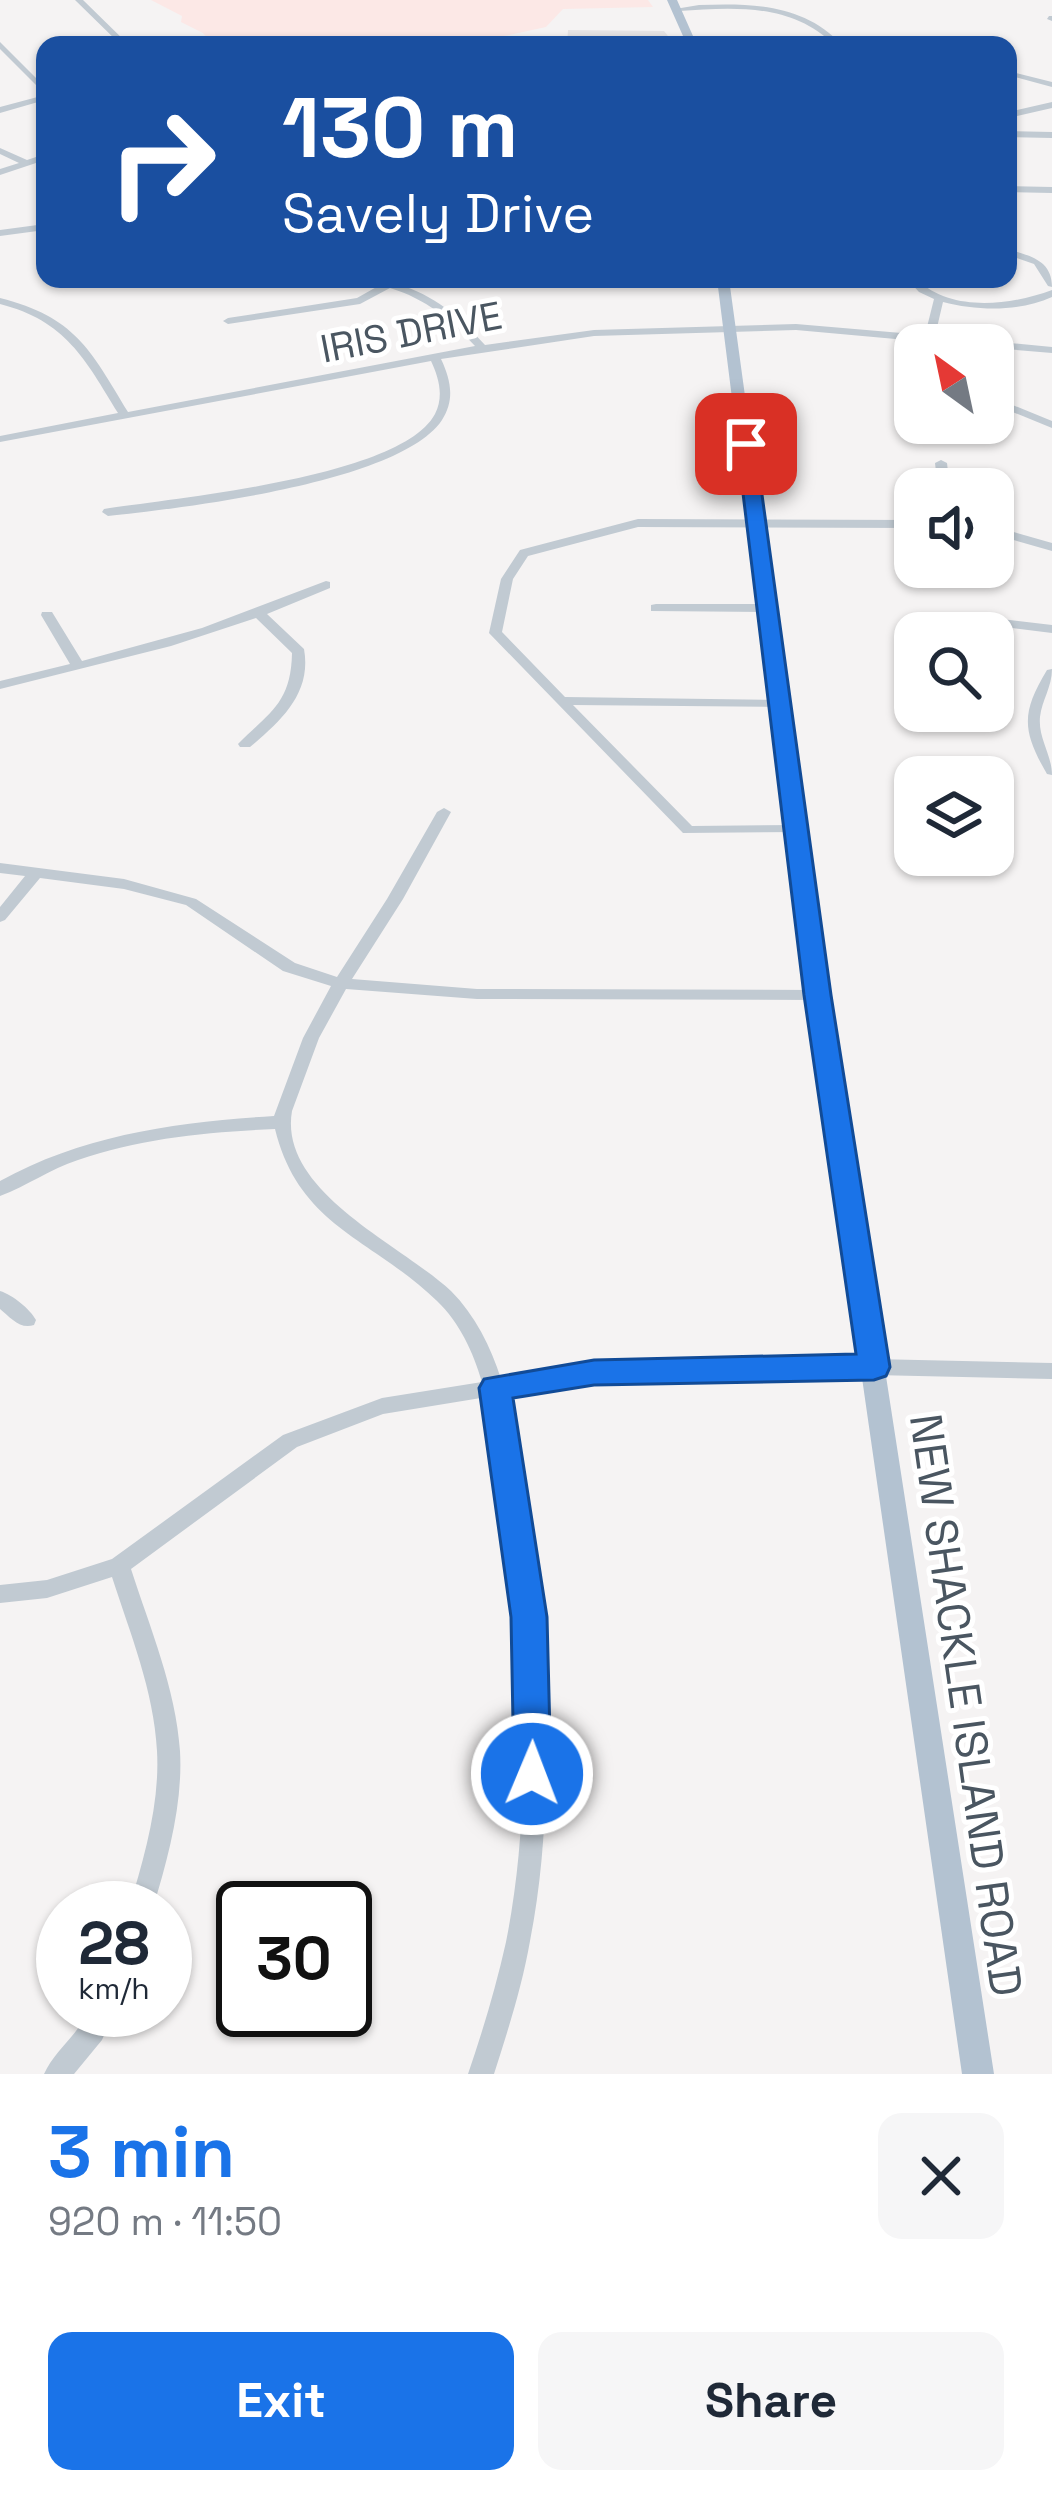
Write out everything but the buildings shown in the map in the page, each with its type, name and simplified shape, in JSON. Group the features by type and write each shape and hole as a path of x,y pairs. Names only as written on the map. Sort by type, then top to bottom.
{"main road":[{"path":"675,5 688,36"},
{"name":"NEW SHACKLE ISLAND ROAD","path":"724,288 818,995 978,2074"}],"street":[{"path":"79,0 116,36"},
{"path":"675,5 772,10 817,25 829,36"},
{"path":"0,44 36,84"},
{"path":"1017,76 1052,85"},
{"path":"0,110 36,97"},
{"path":"1017,113 1052,105"},
{"path":"1017,134 1052,135"},
{"path":"0,151 26,163"},
{"path":"0,172 36,160"},
{"path":"1017,189 1052,190"},
{"path":"0,233 36,228"},
{"path":"917,288 943,300 1016,306 1052,288 1038,262 1017,255"},
{"path":"228,321 360,301 384,288"},
{"path":"410,288 447,308 482,348"},
{"path":"938,324 943,300"},
{"path":"0,301 42,312 63,324 124,416"},
{"name":"IRIS DRIVE","path":"0,439 482,348 601,332 796,327 894,337"},
{"name":"IRIS DRIVE","path":"1014,347 1052,350"},
{"path":"108,512 225,496 405,447 431,428 447,400 446,378 436,359"},
{"path":"1014,409 1052,425"},
{"path":"940,464 941,468"},
{"path":"796,829 688,830 495,633 498,608 515,561 524,553 638,523 894,524"},
{"path":"1014,536 1052,547"},
{"path":"0,686 261,616 326,585"},
{"path":"656,608 769,608"},
{"path":"47,615 78,667"},
{"path":"245,744 280,715 300,686 299,652 261,616"},
{"path":"1014,624 1052,629"},
{"path":"1052,674 1032,707 1033,736 1052,771"},
{"path":"560,701 781,703"},
{"path":"444,812 304,1045 281,1122 297,1168 335,1215 440,1290 468,1325 496,1388 529,1617 535,1734 527,1894 506,2009 481,2074"},
{"path":"0,868 124,884 191,902 289,967 338,983 477,994 818,995"},
{"path":"0,917 37,871"},
{"path":"0,1189 79,1150 214,1126 281,1122"},
{"path":"0,1298 27,1321"},
{"path":"0,1594 47,1589 118,1566 290,1441 382,1406 594,1372 874,1367 1052,1371"},
{"path":"118,1566 155,1680 170,1767 149,1881"},
{"path":"57,2074 88,2037"}],"shaded area":[{"path":"151,0 648,0 653,7 563,9 546,27 504,36 206,36 181,22 182,16"},
{"path":"568,30 664,31 668,36 568,36"}],"route":[{"path":"532,1774 535,1734 529,1617 496,1388 594,1372 874,1367 818,995 746,444"}]}
